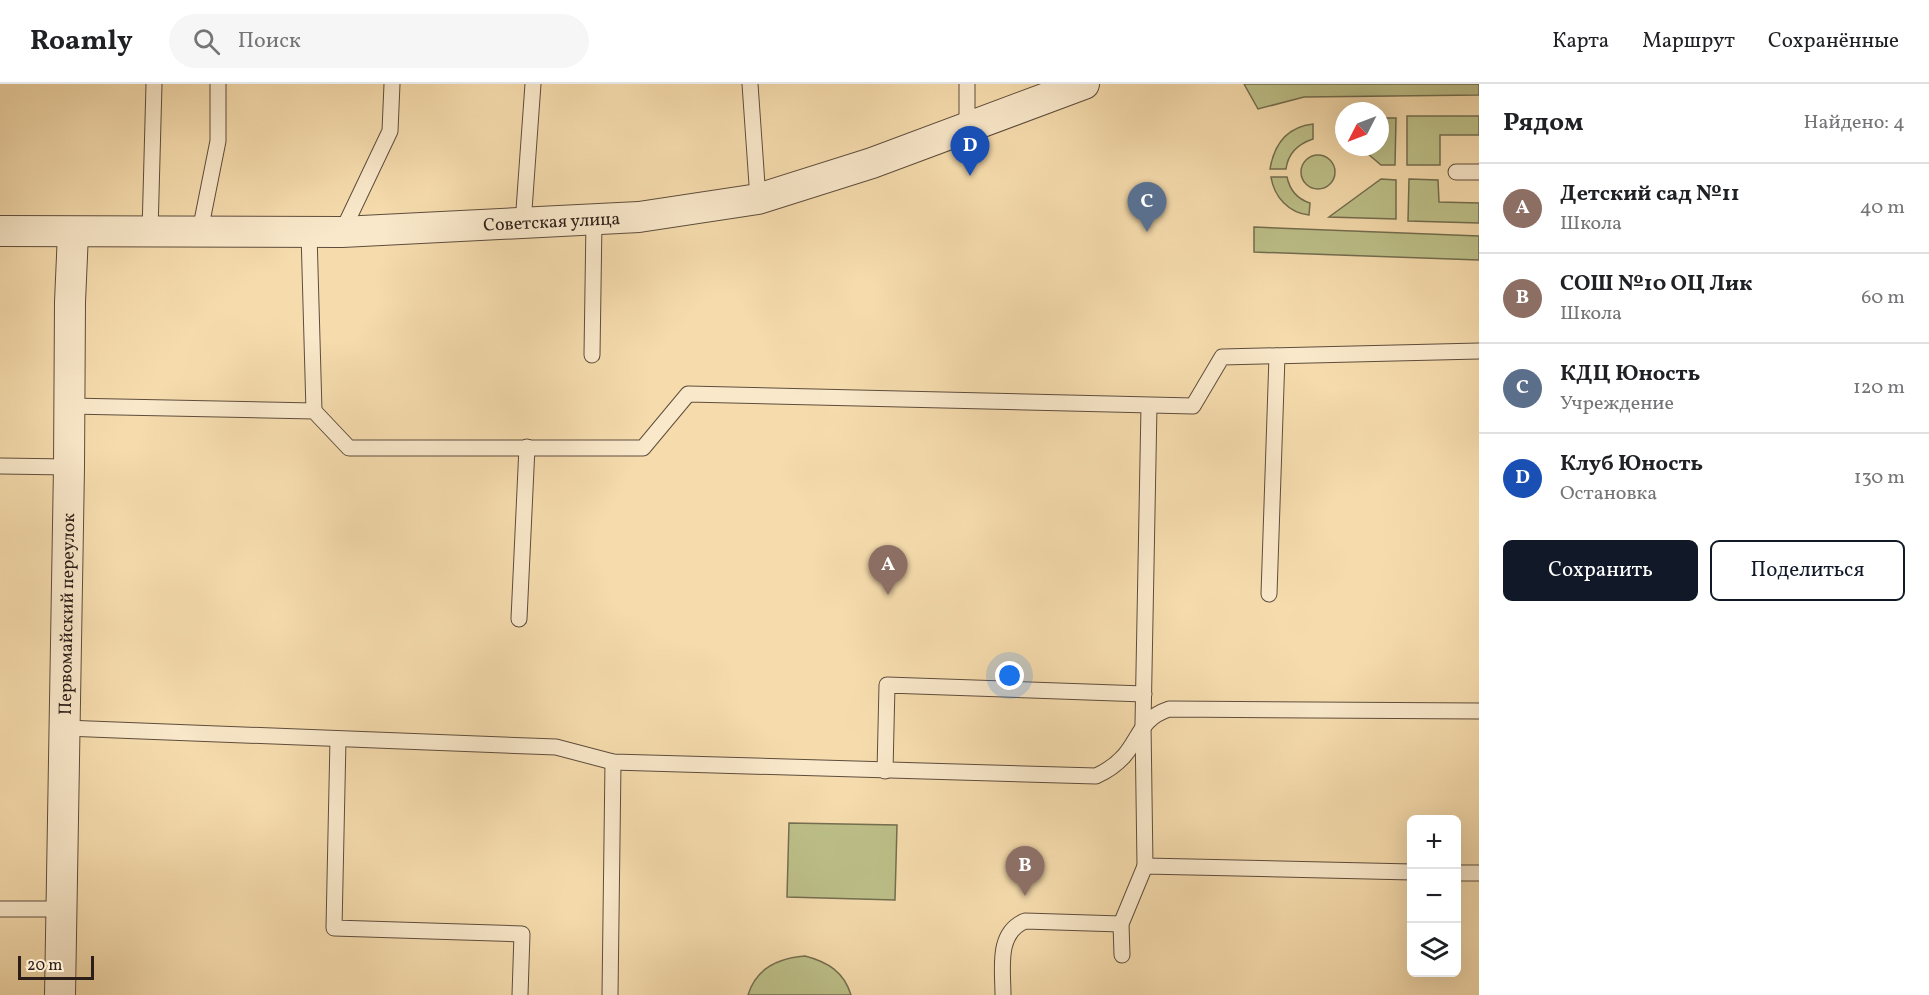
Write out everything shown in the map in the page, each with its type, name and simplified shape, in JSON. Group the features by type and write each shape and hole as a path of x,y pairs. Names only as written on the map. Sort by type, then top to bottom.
{"street":[{"name":"Советская улица","path":"0,231 309,233 594,221 639,217 758,199 872,163 1084,84"},
{"name":"Первомайский переулок","path":"60,995 73,233"}],"lane":[{"path":"150,232 154,84"},
{"path":"200,231 218,141 218,84"},
{"path":"342,232 390,131 392,84"},
{"path":"523,224 533,84"},
{"path":"750,84 758,199"},
{"path":"967,84 967,127"},
{"path":"1456,172 1479,172"},
{"path":"592,355 594,221"},
{"path":"309,233 314,411 350,448 643,448 688,394 1193,406 1222,357 1479,351"},
{"path":"1269,594 1277,356"},
{"path":"69,406 314,411"},
{"path":"1122,955 1122,924 1145,866 1143,724 1149,406"},
{"path":"519,619 527,447"},
{"path":"0,466 69,467"},
{"path":"885,771 887,685 1144,694"},
{"path":"65,728 556,747 613,762 1096,776 1123,758 1143,724 1156,714 1169,710 1479,711"},
{"path":"338,739 334,928 522,934 520,995"},
{"path":"610,995 613,762"},
{"path":"1145,866 1407,872"},
{"path":"1461,873 1479,873"},
{"path":"0,909 61,909"},
{"path":"1003,995 1003,951 1006,936 1014,926 1025,921 1122,924"}],"green space":[{"path":"1244,84 1479,84 1479,95 1304,97 1258,109"},
{"path":"1407,116 1479,116 1479,135 1440,135 1440,165 1407,165"},
{"path":"1389,118 1396,118 1395,165 1381,165 1370,156 1389,156"},
{"path":"1313,124 1313,139 1295,150 1289,158 1286,169 1270,169 1275,152 1283,139 1296,129"},
{"path":"1318,155 1330,160 1335,172 1330,184 1318,189 1306,184 1301,172 1306,160"},
{"path":"1271,177 1287,177 1295,194 1310,203 1309,215 1295,211 1284,203 1275,191"},
{"path":"1381,179 1396,180 1396,219 1329,217"},
{"path":"1409,179 1438,180 1439,202 1479,203 1479,223 1408,221"},
{"path":"1254,227 1479,236 1479,260 1254,252"},
{"path":"789,823 897,825 895,900 787,897"},
{"path":"805,956 821,961 834,969 844,980 851,995 748,995 757,978 770,966 786,959"}],"place":[{"name":"Клуб Юность","path":"970,176"},
{"name":"КДЦ Юность","path":"1147,232"},
{"name":"Детский сад №11","path":"888,595"},
{"name":"СОШ №10 ОЦ Лик","path":"1025,896"}]}
